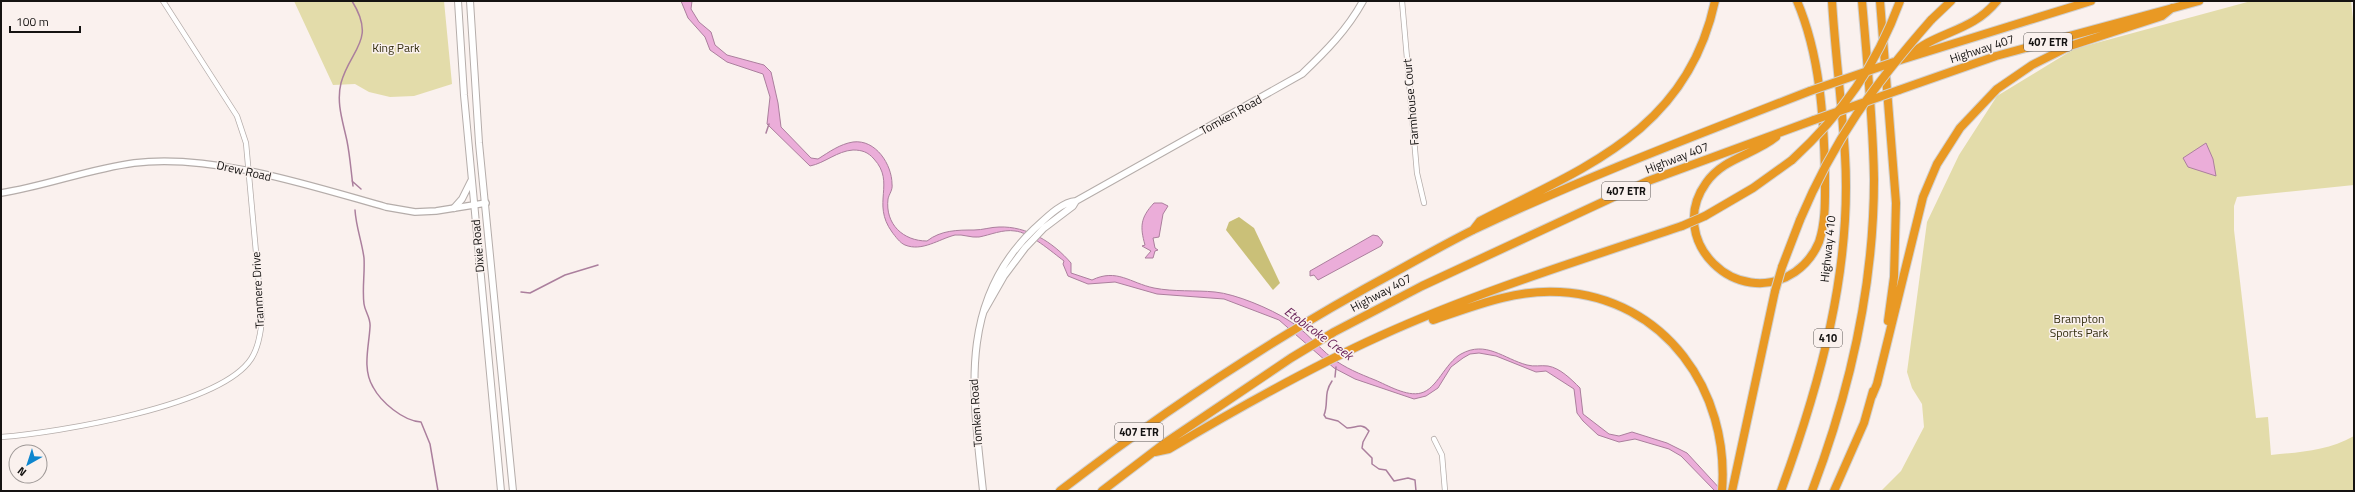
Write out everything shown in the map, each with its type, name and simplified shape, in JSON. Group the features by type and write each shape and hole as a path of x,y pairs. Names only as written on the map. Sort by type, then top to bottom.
{"highway":[{"path":"1472,231 1480,221 1595,163 1616,150 1646,125 1670,98 1694,62 1709,26 1715,1"},
{"path":"1782,132 1770,142 1728,162 1718,169 1706,182 1696,202 1695,228 1703,252 1721,271 1742,281 1770,282 1795,272 1803,266 1814,251 1823,224 1824,150 1816,72 1810,39 1797,1"},
{"name":"Highway 410","path":"1781,491 1818,381 1837,285 1842,238 1845,155 1832,1"},
{"name":"410","path":"1812,491 1830,443 1846,390 1859,336 1867,281 1874,180 1872,132 1862,1"},
{"path":"1834,491 1864,423 1872,396 1888,325 1896,240 1894,159 1880,1"},
{"path":"1153,452 1169,449 1257,397 1306,372 1413,322 1504,286 1682,226 1705,216 1753,188 1792,160 1829,124 1858,87 1884,40 1900,1"},
{"path":"1732,491 1775,291 1782,266 1800,220 1824,167 1860,108 1931,20 1950,1"},
{"path":"1907,58 1921,46 1953,33 1976,21 1997,1"},
{"name":"Highway 407","path":"1060,491 1152,423 1272,342 1316,315 1472,231 1670,145 1810,90 1894,62 2091,1"},
{"name":"Highway 407","path":"1102,491 1153,452 1290,358 1334,332 1442,275 1648,181 1814,120 1996,56 2199,1"},
{"path":"1872,396 1877,384 1923,197 1937,164 1960,128 1997,88 2032,65 2070,46 2162,16 2172,8"},
{"path":"1413,322 1425,322 1492,300 1545,292 1559,292 1587,296 1630,313 1669,340 1685,358 1700,381 1710,402 1717,425 1723,456 1722,491"}],"main road":[{"name":"Dixie Road","path":"458,1 459,41 471,179 501,491"},
{"name":"Dixie Road","path":"470,1 479,143 513,491"},
{"name":"Tomken Road","path":"983,491 973,402 972,379 976,340 984,311 1022,246 1041,226 1073,206 1076,201 1302,74 1330,48 1352,22 1363,1"},
{"path":"454,208 462,199 471,179"}],"street":[{"name":"Tranmere Drive","path":"1,437 58,431 155,408 215,387 241,370 252,358 257,346 261,332 262,318 246,143 237,116 163,1"},
{"name":"Farmhouse Court","path":"1402,1 1418,173 1424,203"},
{"name":"Drew Road","path":"1,193 134,163 210,164 249,172 386,207 415,212 486,203"},
{"path":"1434,439 1442,455 1445,491"}],"green space":[{"name":"King Park","path":"294,1 444,1 452,84 414,96 390,97 369,92 355,84 333,85"},
{"name":"Brampton Sports Park","path":"2251,1 2351,1 2354,28 2354,185 2237,197 2234,206 2234,230 2256,418 2268,417 2271,455 2303,452 2324,448 2354,436 2354,491 1881,491 1901,471 1924,427 1922,404 1912,388 1907,372 1927,222 1959,155 1997,96 2074,49"}],"shaded area":[{"name":"Etobicoke Creek","path":"681,1 692,1 691,9 699,22 711,32 715,45 727,55 764,65 771,72 778,103 781,127 811,158 818,159 839,146 853,142 861,142 869,145 881,155 886,162 891,177 892,188 888,199 889,216 897,229 910,238 927,241 932,237 956,231 977,230 993,227 1020,229 1039,237 1056,248 1071,263 1071,273 1092,280 1109,275 1154,288 1223,293 1272,311 1294,324 1326,353 1342,365 1403,392 1415,394 1427,391 1455,358 1470,350 1487,350 1527,365 1552,367 1565,374 1580,388 1583,414 1609,434 1619,436 1632,432 1667,443 1687,453 1722,491 1715,491 1681,456 1669,449 1635,439 1619,442 1598,435 1577,413 1574,389 1546,371 1536,372 1496,356 1479,353 1470,354 1451,367 1438,388 1426,396 1414,399 1355,379 1334,368 1279,320 1224,299 1157,294 1115,282 1088,284 1068,276 1063,264 1064,261 1040,243 1021,232 997,232 979,237 955,235 924,246 911,247 905,245 896,237 886,222 883,212 883,176 874,159 865,152 853,150 842,152 810,166 767,124 770,97 763,74 727,62 710,50 705,37 688,18"},
{"path":"2206,143 2213,159 2216,176 2188,167 2183,158"},
{"path":"1154,203 1162,203 1168,206 1163,214 1159,237 1153,238 1155,248 1158,250 1155,251 1153,258 1145,258 1151,251 1142,246 1145,245 1142,233 1142,223 1149,208"},
{"path":"1239,217 1254,228 1280,283 1273,290 1226,230 1229,222"},
{"path":"1373,235 1378,236 1383,242 1381,246 1318,280 1314,275 1310,276 1310,271"}],"waterway":[{"path":"352,1 359,15 362,26 362,36 345,71 341,83 339,98 349,152 353,186"},
{"path":"766,133 769,124"},
{"path":"352,181 361,189"},
{"path":"355,210 364,258 364,304 370,324 367,357 370,380 381,399 393,410 407,418 421,422 430,444 438,491"},
{"path":"521,292 530,293 565,275 598,265"},
{"path":"1335,377 1336,367"},
{"path":"1332,381 1327,394 1324,415 1326,418 1338,421 1347,428 1359,426 1366,428 1369,431 1363,442 1362,448 1372,458 1372,464 1379,469 1386,470 1394,481 1408,478 1415,480 1416,491"}]}
